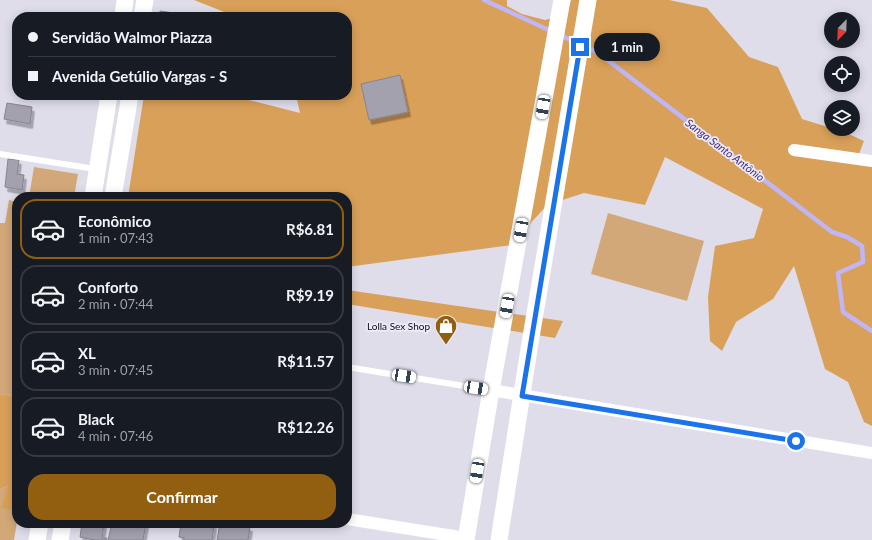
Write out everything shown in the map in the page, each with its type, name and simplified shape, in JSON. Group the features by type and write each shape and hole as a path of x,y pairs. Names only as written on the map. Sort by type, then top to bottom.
{"street":[{"path":"123,12 125,0"},
{"path":"143,12 145,0"},
{"path":"352,520 466,539 491,390 562,0"},
{"path":"499,540 530,343 588,0"},
{"path":"94,192 108,100"},
{"path":"114,192 129,100"},
{"path":"794,150 872,161"},
{"path":"491,390 872,453"},
{"path":"37,540 39,528"},
{"path":"60,540 62,528"}],"lane":[{"path":"0,154 97,170"},
{"path":"352,368 491,390"}],"shaded area":[{"path":"194,0 507,0 507,6 522,14 545,20 566,14 571,0 669,0 707,8 749,57 778,67 802,119 824,126 824,136 853,136 864,141 857,159 872,163 872,426 864,422 848,382 825,369 794,266 773,299 736,322 722,351 710,341 708,297 715,246 754,238 763,209 665,157 645,205 584,193 547,205 511,245 352,266 352,192 129,192 143,100 249,100 300,113 297,100 352,100 352,12 224,12"},
{"path":"34,167 78,174 75,192 30,192"},
{"path":"9,200 12,201 12,396 0,394 0,223 5,223"},
{"path":"608,213 704,241 687,301 591,274"},
{"path":"352,291 563,321 555,338 352,305"},
{"path":"0,394 12,396 12,510 1,508 8,486 0,489"},
{"path":"8,486 12,502 12,528 16,528 14,540 0,540 0,489"}],"building":[{"path":"400,75 408,112 369,120 361,84"},
{"path":"7,103 32,107 30,124 4,119"},
{"path":"8,159 19,160 17,174 24,175 22,190 5,187"},
{"path":"81,528 103,528 102,538 107,538 106,540 95,540 80,537"},
{"path":"111,528 145,528 143,540 108,540"},
{"path":"180,528 214,528 212,540 184,540 184,538 179,537"},
{"path":"219,528 250,528 248,540 217,540"}],"waterway":[{"name":"Sanga Santo Antônio","path":"484,0 553,32"},
{"name":"Sanga Santo Antônio","path":"560,35 577,43"},
{"name":"Sanga Santo Antônio","path":"584,46 597,52 832,232 847,237 862,246 863,262 838,273 843,312 872,331"}],"place":[{"name":"Lolla Sex Shop","path":"446,346"}],"route":[{"path":"580,47 522,396 796,441"}]}
